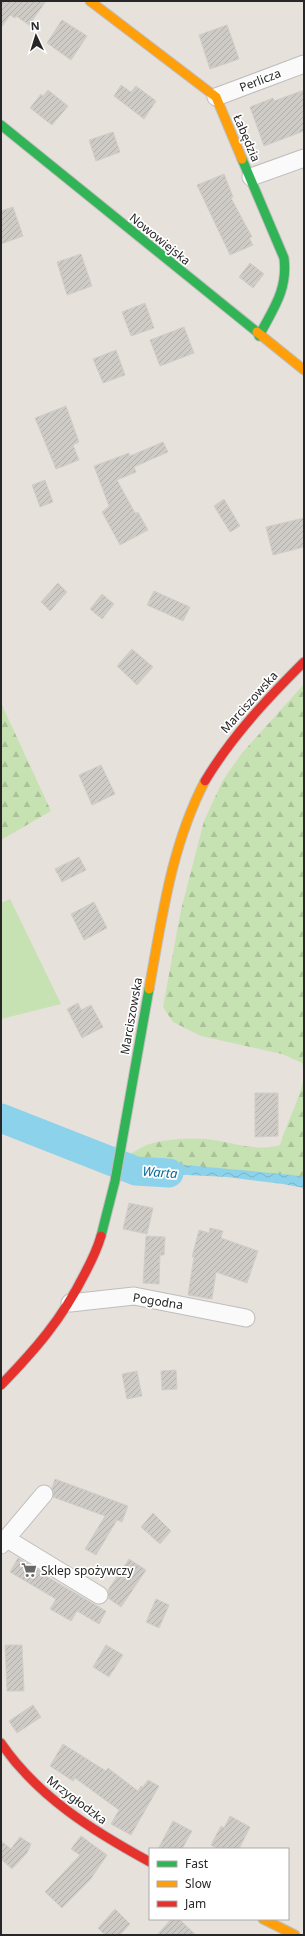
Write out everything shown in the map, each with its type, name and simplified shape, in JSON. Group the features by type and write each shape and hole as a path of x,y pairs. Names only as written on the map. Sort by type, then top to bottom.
{"street":[{"name":"Łabędzia","path":"90,1 216,97 284,258 286,273 283,289 259,336"},
{"name":"Perlicza","path":"216,97 304,64"},
{"name":"Nowowiejska","path":"1,125 259,336 304,370"},
{"path":"251,178 304,158"},
{"name":"Marciszowska","path":"1,1385 36,1349 70,1303 98,1248 115,1181 169,878 182,830 202,784 232,738 304,662"},
{"name":"Pogodna","path":"70,1303 134,1296 246,1318"},
{"path":"44,1494 4,1542 99,1595"},
{"name":"Mrzygłodzka","path":"1,1743 20,1768 59,1803 111,1841 149,1861"},
{"path":"264,1920 295,1935"}],"green space":[{"path":"304,684 304,1074 302,1063 282,1054 201,1036 173,1022 163,1007 181,910 204,821 223,780 242,753"},
{"path":"1,703 51,811 1,840"},
{"path":"10,899 61,1004 1,1019 1,903"},
{"path":"304,1078 304,1177 175,1164 135,1165 130,1163 128,1155 150,1144 169,1140 203,1139 242,1146 257,1147 272,1147 280,1145"}],"water":[{"path":"1,1113 33,1128 51,1129 42,1148 1,1128"},
{"path":"66,1135 102,1147 98,1171 57,1153"},
{"path":"130,1163 135,1165 175,1164 292,1175 304,1177 304,1188 227,1177 128,1172"}],"building":[{"path":"1,1 46,1 29,25 16,16 15,18 10,15 1,28"},
{"path":"62,20 87,36 71,60 47,43"},
{"path":"227,25 239,59 210,69 199,35"},
{"path":"121,85 131,92 136,86 156,101 144,119 114,96"},
{"path":"48,90 68,106 52,125 30,108 41,94 43,96"},
{"path":"304,90 304,131 264,146 250,107 273,98 274,101"},
{"path":"113,132 120,152 96,161 89,140"},
{"path":"224,174 233,197 231,198 252,237 249,238 253,245 230,255 197,185"},
{"path":"13,207 23,236 1,244 1,211"},
{"path":"81,254 92,286 67,295 57,262"},
{"path":"250,263 264,274 253,288 239,277"},
{"path":"145,303 154,328 131,336 122,312"},
{"path":"184,327 194,353 160,366 150,340"},
{"path":"116,350 125,375 103,383 93,359"},
{"path":"66,406 79,442 73,445 79,460 56,469 35,418"},
{"path":"163,442 168,452 134,467 136,472 117,480 135,513 138,512 148,530 120,545 102,512 109,506 94,466 129,453 130,456"},
{"path":"45,480 53,502 40,507 32,485"},
{"path":"224,499 240,526 230,532 214,506"},
{"path":"304,518 304,547 273,555 266,527"},
{"path":"58,583 67,592 50,611 41,602"},
{"path":"154,591 190,607 183,621 147,605"},
{"path":"102,594 114,604 102,619 90,609"},
{"path":"132,649 153,667 137,685 117,666"},
{"path":"101,765 115,794 92,805 79,775"},
{"path":"79,857 86,870 62,882 55,869"},
{"path":"94,902 107,928 84,940 71,914"},
{"path":"78,1003 81,1010 91,1005 103,1027 82,1038 67,1009"},
{"path":"255,1093 278,1093 278,1136 255,1137"},
{"path":"129,1203 153,1208 147,1234 123,1229"},
{"path":"210,1228 223,1231 221,1238 258,1251 247,1283 216,1272 212,1299 188,1295 194,1257 192,1257 199,1230 209,1233"},
{"path":"146,1236 165,1237 164,1255 160,1255 159,1284 143,1283"},
{"path":"176,1370 177,1389 162,1390 161,1371"},
{"path":"137,1371 142,1396 127,1399 122,1374"},
{"path":"55,1479 128,1506 122,1522 117,1520 96,1555 85,1549 105,1516 53,1497 52,1488"},
{"path":"153,1513 171,1531 160,1544 141,1527"},
{"path":"18,1558 106,1611 99,1624 77,1611 71,1621 50,1609 56,1599 10,1572"},
{"path":"129,1559 146,1570 121,1607 108,1598 108,1590"},
{"path":"156,1599 169,1605 159,1628 146,1622"},
{"path":"5,1645 22,1645 24,1691 7,1691"},
{"path":"106,1645 123,1655 109,1677 93,1667"},
{"path":"33,1705 41,1717 17,1733 9,1721"},
{"path":"63,1744 106,1771 108,1768 138,1791 148,1780 159,1786 131,1835 111,1824 119,1810 75,1778 73,1781 50,1766"},
{"path":"230,1816 250,1827 240,1848 216,1848 211,1845 221,1826 224,1828"},
{"path":"173,1821 192,1831 183,1848 159,1848"},
{"path":"81,1836 107,1855 90,1880 62,1908 45,1892 80,1855 71,1849"},
{"path":"20,1837 31,1844 27,1853 12,1869 1,1859 1,1841 11,1849"},
{"path":"115,1909 130,1924 120,1935 105,1935 98,1928"},
{"path":"170,1920 180,1920 196,1935 157,1935"}],"waterway":[{"name":"Warta","path":"1,1118 136,1171 169,1173"}],"traffic: fast":[{"path":"1,125 257,332"},
{"path":"242,159 284,258 285,269 282,290 259,336"},
{"path":"101,1236 115,1181 149,989"}],"traffic: slow":[{"path":"90,1 216,97 242,159"},
{"path":"257,332 304,370"},
{"path":"149,989 169,883 184,831 193,806 205,781"},
{"path":"265,1920 295,1935"}],"traffic: jam":[{"path":"205,781 215,764 238,733 304,662"},
{"path":"1,1385 47,1333 67,1306 91,1261 101,1236"},
{"path":"1,1743 32,1780 49,1796 88,1825 149,1861"}],"place":[{"name":"Sklep spożywczy","path":"29,1570"}]}
